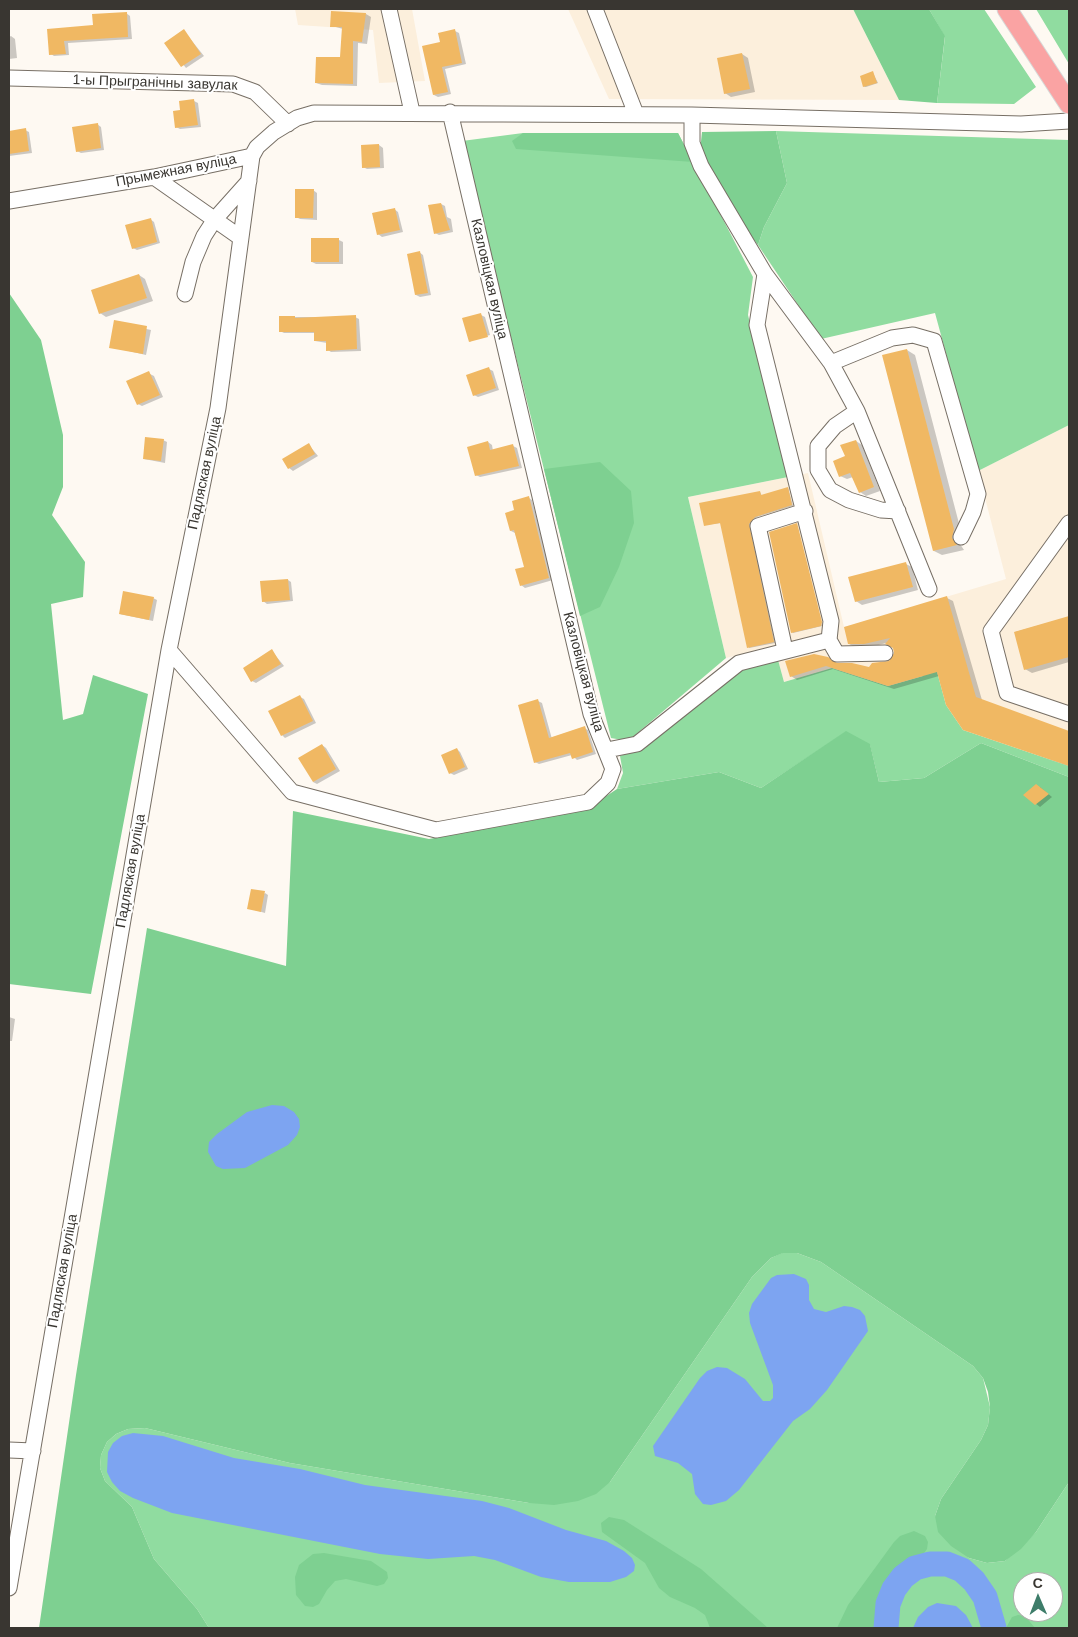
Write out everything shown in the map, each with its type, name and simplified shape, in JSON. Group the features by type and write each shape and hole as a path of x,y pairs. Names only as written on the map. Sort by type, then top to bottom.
{"main road":[{"path":"1007,9 1069,104"}],"street":[{"path":"389,9 412,112"},
{"path":"595,9 636,114"},
{"name":"1-ы Прыгранічны завулак","path":"9,78 233,84 260,95 288,124"},
{"name":"Казловіцкая вуліца","path":"169,650 292,792 436,830 588,802 608,783 613,769 592,714 450,112"},
{"name":"Прымежная вуліца","path":"9,201 154,177 252,156 264,140 288,124 314,113 636,114 1022,124 1069,121"},
{"path":"692,115 692,143 701,166 739,234 765,274 831,363 857,411 929,589"},
{"name":"Падляская вуліца","path":"9,1588 169,650 218,408 252,156"},
{"path":"154,177 241,238"},
{"path":"185,294 193,262 204,236 215,219 249,180"},
{"path":"765,274 758,325 831,621 829,640 837,654 885,653"},
{"path":"831,363 892,338 913,336 934,341 978,494 973,512 961,537"},
{"path":"857,411 835,426 818,446 818,470 830,490 849,500 881,510 898,511"},
{"path":"785,650 758,526 805,512"},
{"path":"1069,523 992,631 1007,693 1069,714"},
{"path":"607,750 637,744 739,663 829,640"},
{"path":"9,1450 32,1452"}],"shaded area":[{"path":"295,9 412,9 425,81 379,83 373,30 298,25"},
{"path":"568,9 853,9 899,100 609,99"},
{"path":"1069,425 1069,766 963,730 946,705 919,605 1006,579 978,471"},
{"path":"808,473 844,627 905,610 923,676 888,686 832,668 784,682 774,646 726,658 688,497"}],"green space":[{"path":"853,9 929,9 945,36 937,103 899,100"},
{"path":"929,9 984,9 1036,87 1014,104 937,103 945,37"},
{"path":"1036,9 1069,9 1069,64"},
{"path":"776,131 1069,140 1069,425 978,471 935,313 821,339 758,245 764,227 787,183"},
{"path":"776,131 787,183 764,227 758,245 734,214 700,151 702,132"},
{"path":"523,133 678,133 753,277 748,315 788,477 688,497 726,658 628,741 611,738 462,141"},
{"path":"523,133 678,133 693,162 516,149 512,141"},
{"path":"9,293 41,340 63,435 63,487 52,515 85,562 83,597 51,604 63,720 83,714 93,675 148,694 91,994 9,984"},
{"path":"600,462 631,491 634,523 619,567 600,607 580,616 544,469"},
{"path":"919,605 946,705 963,730 1069,766 1069,777 981,743 924,778 879,782 870,745 846,732 761,788 719,772 617,789 623,773 620,756 642,748 743,670 778,660 784,682 832,668 888,686 923,676"},
{"path":"846,731 870,744 879,782 924,778 981,743 1069,777 1069,1482 1036,1532 1021,1549 1005,1561 987,1563 969,1558 951,1546 938,1532 935,1516 941,1499 981,1440 988,1425 990,1407 988,1392 983,1378 973,1366 821,1262 797,1253 783,1253 771,1258 752,1277 610,1482 596,1494 578,1501 554,1505 529,1503 290,1463 145,1428 128,1429 116,1434 107,1442 101,1455 100,1468 105,1481 132,1507 154,1559 197,1609 209,1628 39,1628 76,1375 147,928 286,966 293,811 429,839 585,810 617,789 719,772 761,788"},
{"path":"782,1253 797,1253 821,1262 973,1366 983,1378 990,1407 988,1425 981,1440 941,1499 935,1516 969,1558 987,1563 1005,1561 1036,1532 1069,1482 1069,1628 209,1628 197,1609 154,1559 132,1507 105,1481 100,1468 101,1455 107,1442 116,1434 128,1429 145,1428 290,1463 529,1503 610,1482 752,1277 771,1258"},
{"path":"609,1517 624,1520 701,1569 768,1628 710,1628 705,1615 695,1608 670,1597 659,1588 645,1563 602,1532 601,1523"},
{"path":"914,1531 925,1536 928,1542 927,1549 922,1556 899,1570 892,1579 884,1601 879,1628 837,1628 848,1605 894,1542 900,1536"},
{"path":"324,1553 371,1561 387,1572 388,1578 384,1584 377,1586 346,1579 335,1581 319,1604 313,1607 305,1606 296,1595 295,1577 299,1565 313,1554"},
{"path":"1012,1617 1013,1622 1030,1622 1035,1628 1006,1628"}],"water":[{"path":"272,1105 284,1106 294,1112 299,1119 300,1127 297,1135 288,1145 245,1168 223,1169 216,1166 208,1152 209,1142 247,1112"},
{"path":"794,1274 806,1279 809,1285 809,1300 814,1309 826,1312 844,1306 860,1310 865,1316 868,1331 827,1390 810,1409 793,1421 739,1490 726,1501 711,1505 703,1504 695,1494 692,1474 678,1463 655,1456 653,1446 700,1378 707,1371 717,1367 727,1368 745,1379 763,1401 770,1401 773,1398 773,1385 750,1323 749,1313 752,1304 771,1278 777,1275"},
{"path":"133,1433 163,1436 234,1458 300,1469 365,1485 482,1501 509,1508 566,1530 606,1541 632,1558 635,1565 634,1571 626,1577 610,1582 569,1582 541,1577 495,1560 474,1556 428,1559 380,1554 172,1513 120,1491 112,1482 107,1472 108,1452 113,1443 122,1436"},
{"path":"937,1603 956,1606 966,1615 973,1628 913,1628 918,1617 928,1607"}],"building":[{"path":"331,11 366,13 362,42 353,41 353,84 315,83 316,57 340,57 342,27 330,27"},
{"path":"127,12 128,37 64,41 66,54 49,55 47,29 93,25 92,14"},
{"path":"184,29 201,54 181,67 164,43"},
{"path":"455,29 462,63 442,67 448,92 433,95 422,46 440,42 438,33"},
{"path":"742,53 750,89 724,94 717,58"},
{"path":"873,71 877,83 863,87 860,76"},
{"path":"194,99 198,125 175,128 173,111 180,110 179,101"},
{"path":"98,123 101,148 76,152 72,127"},
{"path":"26,128 29,151 9,154 9,131"},
{"path":"379,144 380,167 362,168 361,145"},
{"path":"295,189 314,189 313,218 295,218"},
{"path":"441,203 450,230 434,234 428,205"},
{"path":"395,208 400,230 377,235 372,213"},
{"path":"151,218 157,242 132,249 125,225"},
{"path":"311,238 339,238 339,262 311,262"},
{"path":"420,251 428,293 415,295 407,254"},
{"path":"139,274 147,298 99,314 91,290"},
{"path":"481,313 488,337 469,342 462,318"},
{"path":"356,315 357,349 326,351 326,341 314,341 314,332 279,332 279,316 295,316 295,318"},
{"path":"114,320 147,326 143,354 109,348"},
{"path":"907,349 954,529 952,538 957,545 933,551 882,355"},
{"path":"489,367 496,388 473,396 466,375"},
{"path":"149,371 160,395 137,405 126,381"},
{"path":"145,437 164,439 161,461 143,459"},
{"path":"856,440 874,487 859,493 850,473 839,477 833,461 845,456 840,445"},
{"path":"488,441 490,450 513,444 519,466 475,476 467,447"},
{"path":"309,443 315,454 288,469 282,459"},
{"path":"788,487 792,505 755,517 749,524 774,642 747,648 720,523 704,526 699,503 760,491 761,495"},
{"path":"529,496 549,578 520,586 515,569 524,567 514,530 510,531 505,513 514,510 512,501"},
{"path":"797,523 822,622 821,626 791,633 769,532"},
{"path":"906,562 913,587 855,602 848,577"},
{"path":"288,579 290,600 262,602 260,581"},
{"path":"123,591 154,597 149,620 119,614"},
{"path":"947,596 976,697 1069,731 1069,766 963,730 946,705 937,672 888,686 826,666 790,677 785,661 814,654 828,657 837,663 852,663 869,667 872,663 889,661 894,653 893,648 885,644 890,638 864,644 848,644 844,627"},
{"path":"1069,616 1069,657 1024,670 1014,632"},
{"path":"272,649 281,664 251,682 243,668"},
{"path":"300,695 313,721 281,736 268,711"},
{"path":"538,699 549,738 585,726 593,752 572,759 570,753 534,763 518,705"},
{"path":"322,744 336,769 313,782 298,758"},
{"path":"457,748 465,767 449,774 441,755"},
{"path":"1036,784 1049,794 1035,805 1023,795"},
{"path":"251,889 265,891 261,912 247,909"}],"waterway":[{"path":"886,1628 888,1604 894,1589 903,1577 915,1568 930,1564 947,1564 962,1570 974,1581 985,1597 994,1628"}]}
